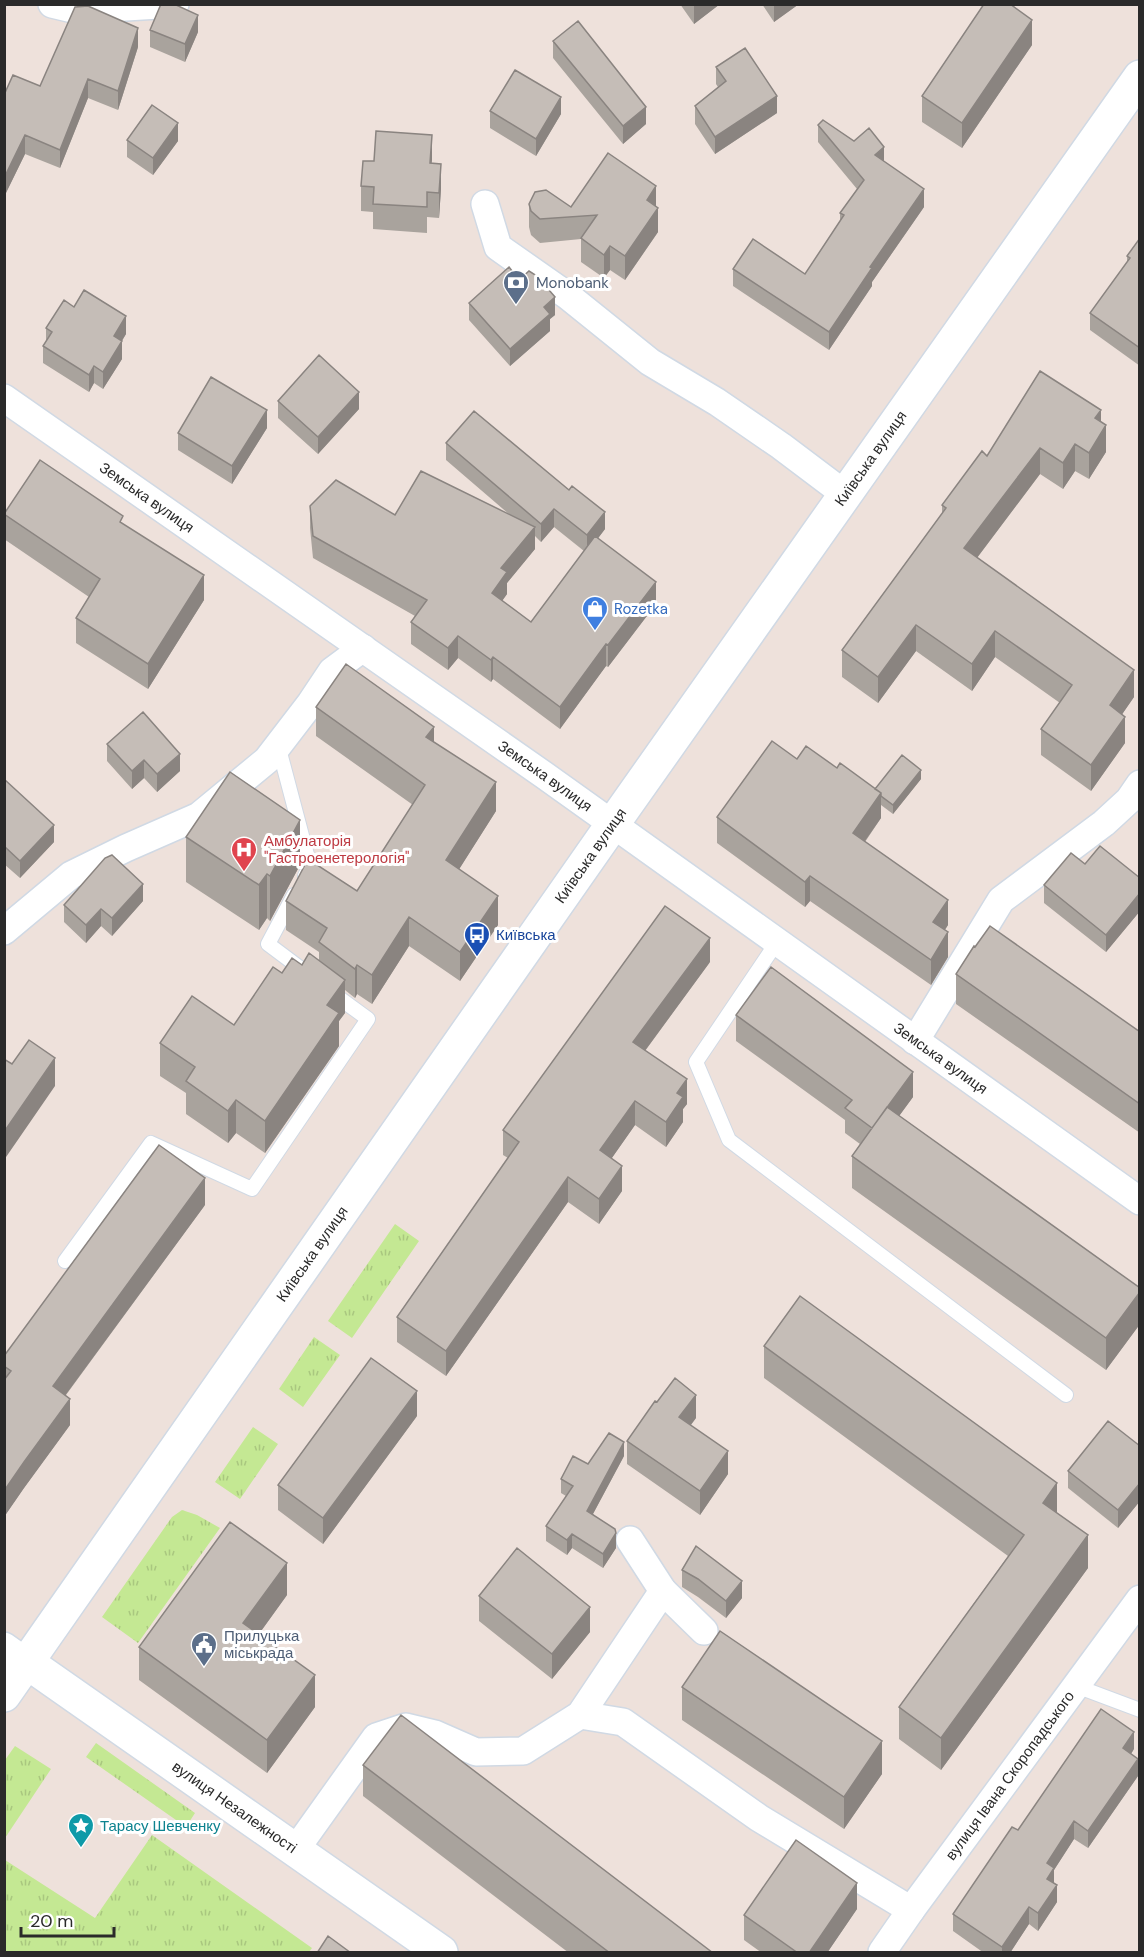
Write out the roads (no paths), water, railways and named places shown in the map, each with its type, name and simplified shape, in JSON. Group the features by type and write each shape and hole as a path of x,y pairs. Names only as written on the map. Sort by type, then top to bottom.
{"main road":[{"name":"Київська вулиця","path":"4,1695 16,1654 612,825 1140,77"},
{"name":"вулиця Незалежності","path":"16,1654 296,1849 438,1952"}],"street":[{"path":"52,4 77,10 175,4"},
{"path":"485,204 498,247 568,296 650,362 717,402 846,495"},
{"name":"Земська вулиця","path":"4,398 544,775 1140,1201"},
{"path":"4,931 71,875 199,816 267,760 332,671 363,648"},
{"path":"915,1041 1001,900 1104,823 1129,800 1140,784"},
{"path":"630,1540 663,1591 704,1631"},
{"path":"296,1849 376,1737 406,1727 435,1734 476,1752 523,1751 580,1715 663,1591"},
{"name":"вулиця Івана Скоропадського","path":"882,1953 911,1910 1140,1599"},
{"path":"580,1715 623,1722 759,1818 911,1910"}],"lane":[{"path":"65,1261 151,1143 252,1189 368,1019 268,944 310,866 278,745"},
{"path":"777,942 696,1062 729,1140 1066,1395"},
{"path":"1076,1686 1140,1710"}],"place":[{"name":"Monobank","path":"516,306"},
{"name":"Rozetka","path":"595,632"},
{"name":"Амбулаторія \"Гастроенетерологія\"","path":"244,873"},
{"name":"Київська","path":"477,958"},
{"name":"Прилуцька міськрада","path":"204,1668"},
{"name":"Тарасу Шевченку","path":"81,1849"}]}
